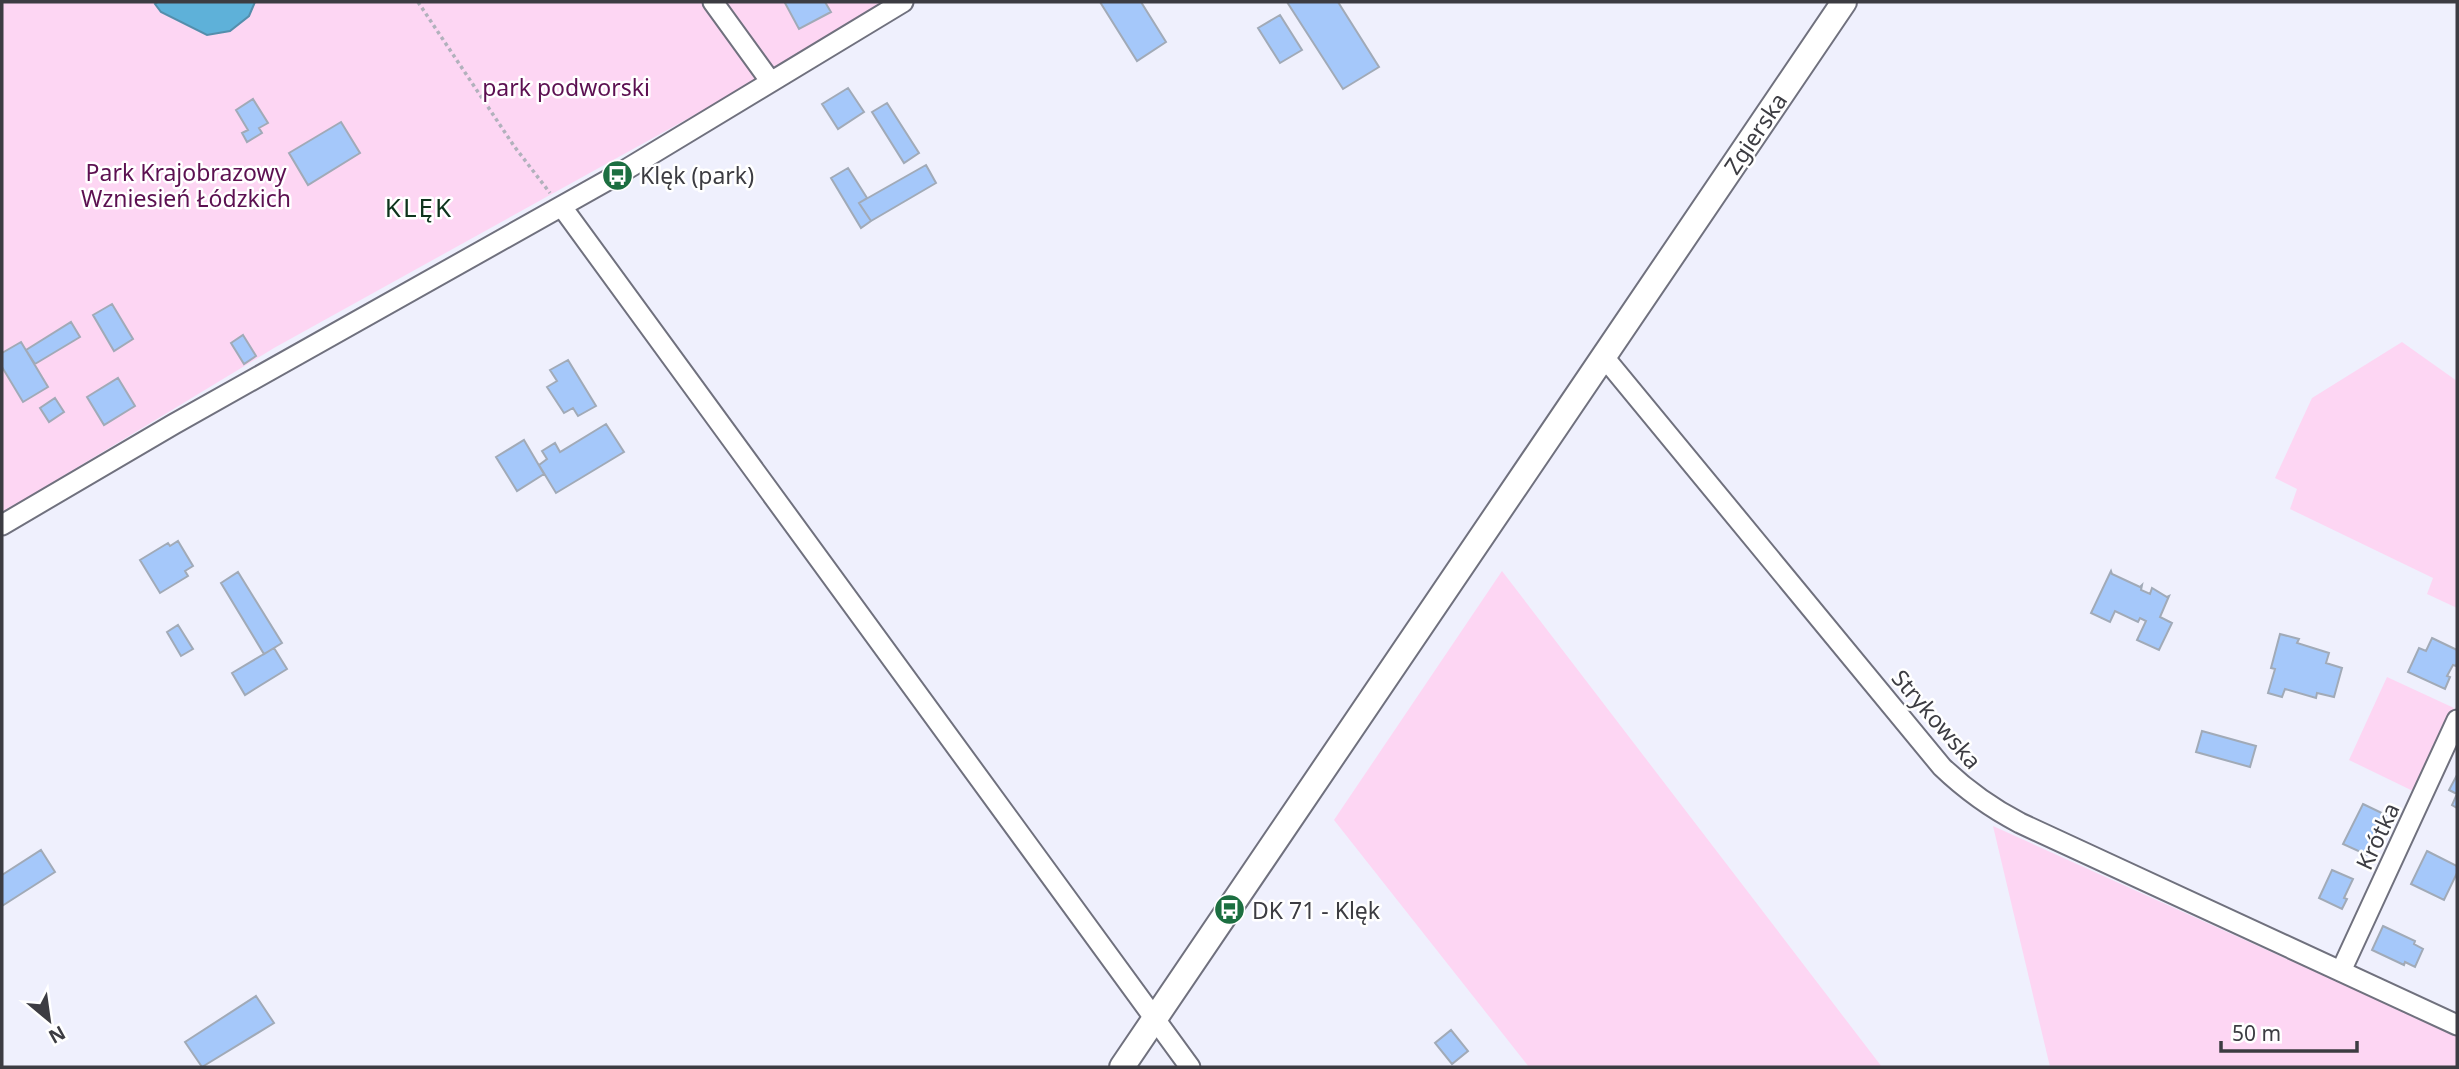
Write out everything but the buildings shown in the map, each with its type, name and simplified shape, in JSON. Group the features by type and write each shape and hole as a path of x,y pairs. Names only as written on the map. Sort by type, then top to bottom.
{"main road":[{"name":"Zgierska","path":"1122,1067 1844,2"}],"street":[{"path":"713,2 771,82"},
{"path":"2,525 174,424 562,207 903,2"},
{"path":"562,207 1154,1020 1191,1067"},
{"name":"Strykowska","path":"1604,358 1959,784 2000,813 2020,823 2457,1024"},
{"name":"Krótka","path":"2341,971 2457,720"}],"path":[{"path":"418,2 514,146 562,207"}],"green space":[{"name":"Park Krajobrazowy Wzniesień Łódzkich","path":"2,2 888,2 772,72 274,348 2,513"},
{"path":"2402,342 2457,381 2457,608 2427,594 2433,578 2290,509 2297,489 2275,478 2312,398"},
{"path":"1502,571 1882,1067 1529,1067 1334,820"},
{"path":"2387,677 2454,708 2415,792 2349,760"},
{"path":"1993,826 2457,1036 2457,1067 2050,1067"}],"water":[{"path":"255,2 249,16 230,31 207,35 161,12 155,4"}],"place":[{"name":"Klęk (park)","path":"617,175"},
{"name":"DK 71 - Klęk","path":"1229,910"}],"district":[{"name":"KLĘK","path":"419,207"}],"park label":[{"name":"park podworski","path":"566,87"}]}
